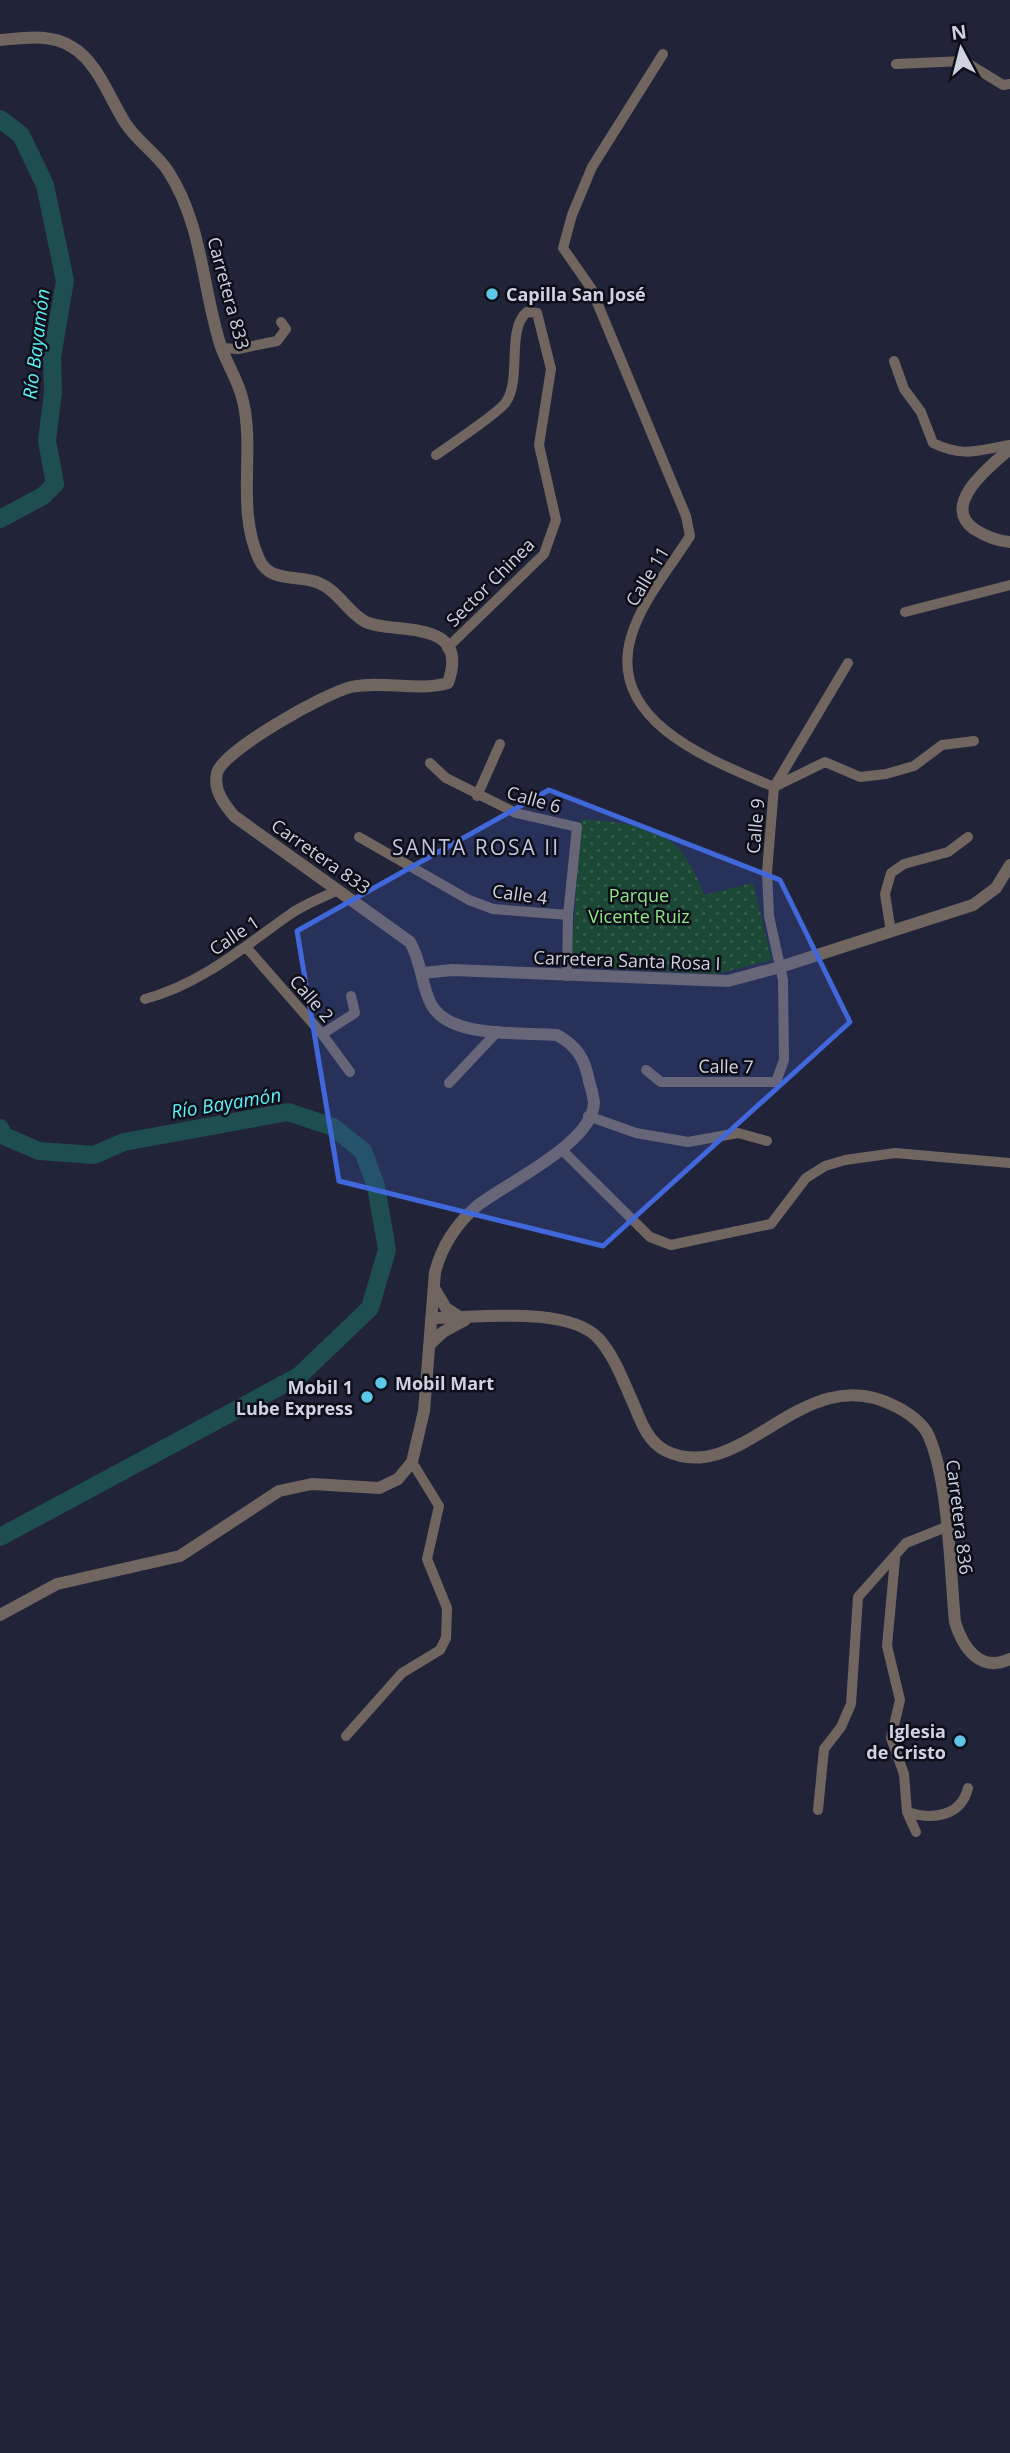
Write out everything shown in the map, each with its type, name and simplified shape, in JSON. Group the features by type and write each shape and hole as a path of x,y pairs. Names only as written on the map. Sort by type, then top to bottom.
{"street":[{"name":"Carretera 833","path":"0,40 31,37 51,39 69,45 84,55 127,125 169,172 189,210 222,348 243,401 247,433 247,507 259,560 274,575 320,583 364,621 424,630 447,648 452,663 448,683 428,687 385,684 351,687 330,695 234,750 217,772 219,794 234,816 410,942 423,973 430,1003 443,1020 468,1030 557,1035 570,1042 585,1060 594,1104 588,1116"},
{"name":"Calle 11","path":"663,54 592,167 572,215 564,248 597,302 686,516 690,536 648,601 631,637 627,674 643,711 658,725 723,765 774,787"},
{"path":"896,64 964,61 1003,85 1010,84"},
{"name":"Sector Chinea","path":"436,455 507,401 519,321 527,312 537,313 551,369 539,445 556,520 544,554 447,648"},
{"path":"222,348 238,349 277,341 286,329 281,322"},
{"path":"894,361 904,389 921,412 933,443 952,452 966,453 1010,447"},
{"path":"1010,447 983,474 962,501 961,513 967,524 982,534 1010,542"},
{"path":"905,612 1010,585"},
{"name":"Calle 9","path":"780,967 769,916 767,873 774,787 848,663"},
{"path":"774,787 825,762 860,776 886,774 914,766 942,745 974,741"},
{"path":"477,796 500,744"},
{"name":"Calle 6","path":"430,763 446,778 477,796 516,813 577,827 568,915 567,975"},
{"name":"Calle 4","path":"359,837 470,900 494,909 568,915"},
{"path":"891,932 885,894 891,873 904,864 948,852 968,837"},
{"name":"Carretera Santa Rosa I","path":"423,973 452,970 728,981 973,905 996,888 1010,865"},
{"name":"Calle 1","path":"145,999 170,993 247,948 292,913 338,890"},
{"name":"Calle 2","path":"247,948 322,1034 350,1072"},
{"name":"Calle 7","path":"646,1070 661,1082 776,1082 784,1060 780,967"},
{"path":"322,1034 355,1013 351,996"},
{"path":"449,1083 498,1031"},
{"path":"0,1615 20,1601 57,1584 180,1556 279,1491 312,1484 379,1488 398,1479 412,1462 424,1411 433,1288 440,1252 459,1225 477,1207 562,1150 582,1130 588,1116 636,1133 688,1142 738,1133 767,1141"},
{"path":"562,1150 650,1237 671,1245 771,1224 806,1178 825,1166 845,1160 895,1153 1010,1163"},
{"path":"433,1288 446,1308 466,1318"},
{"name":"Carretera 836","path":"431,1318 553,1317 580,1325 598,1338 613,1359 647,1434 664,1450 686,1458 724,1452 820,1399 848,1394 888,1402 918,1420 930,1437 946,1527 955,1622 960,1639 971,1655 979,1660 994,1663 1010,1659"},
{"path":"429,1346 443,1332 466,1318"},
{"path":"346,1736 402,1673 440,1650 446,1638 447,1608 427,1559 439,1506 412,1462"},
{"path":"818,1810 824,1749 841,1727 851,1704 855,1604 858,1597 895,1559 906,1543 946,1527"},
{"path":"895,1559 887,1646 900,1700 891,1738 904,1774 907,1812 916,1832"},
{"path":"907,1812 923,1817 949,1813 961,1804 968,1788"}],"highlighted area":[{"path":"549,790 780,880 850,1022 603,1246 339,1181 297,931"}],"green space":[{"name":"Parque Vicente Ruiz","path":"581,819 643,827 658,833 672,842 684,855 695,872 704,895 753,883 772,960 716,974 571,966"}],"waterway":[{"name":"Río Bayamón","path":"0,119 21,135 45,185 65,281 52,357 53,392 47,441 55,484 43,496 0,519"},
{"name":"Río Bayamón","path":"0,1128 4,1136 39,1151 94,1155 124,1142 288,1112 333,1127 363,1151 376,1186 387,1250 370,1308 299,1376 0,1537"}],"place":[{"name":"Capilla San José","path":"492,294"},
{"name":"Mobil Mart","path":"381,1383"},
{"name":"Mobil 1 Lube Express","path":"367,1397"},
{"name":"Iglesia de Cristo","path":"960,1741"}],"district":[{"name":"SANTA ROSA II","path":"476,847"}]}
